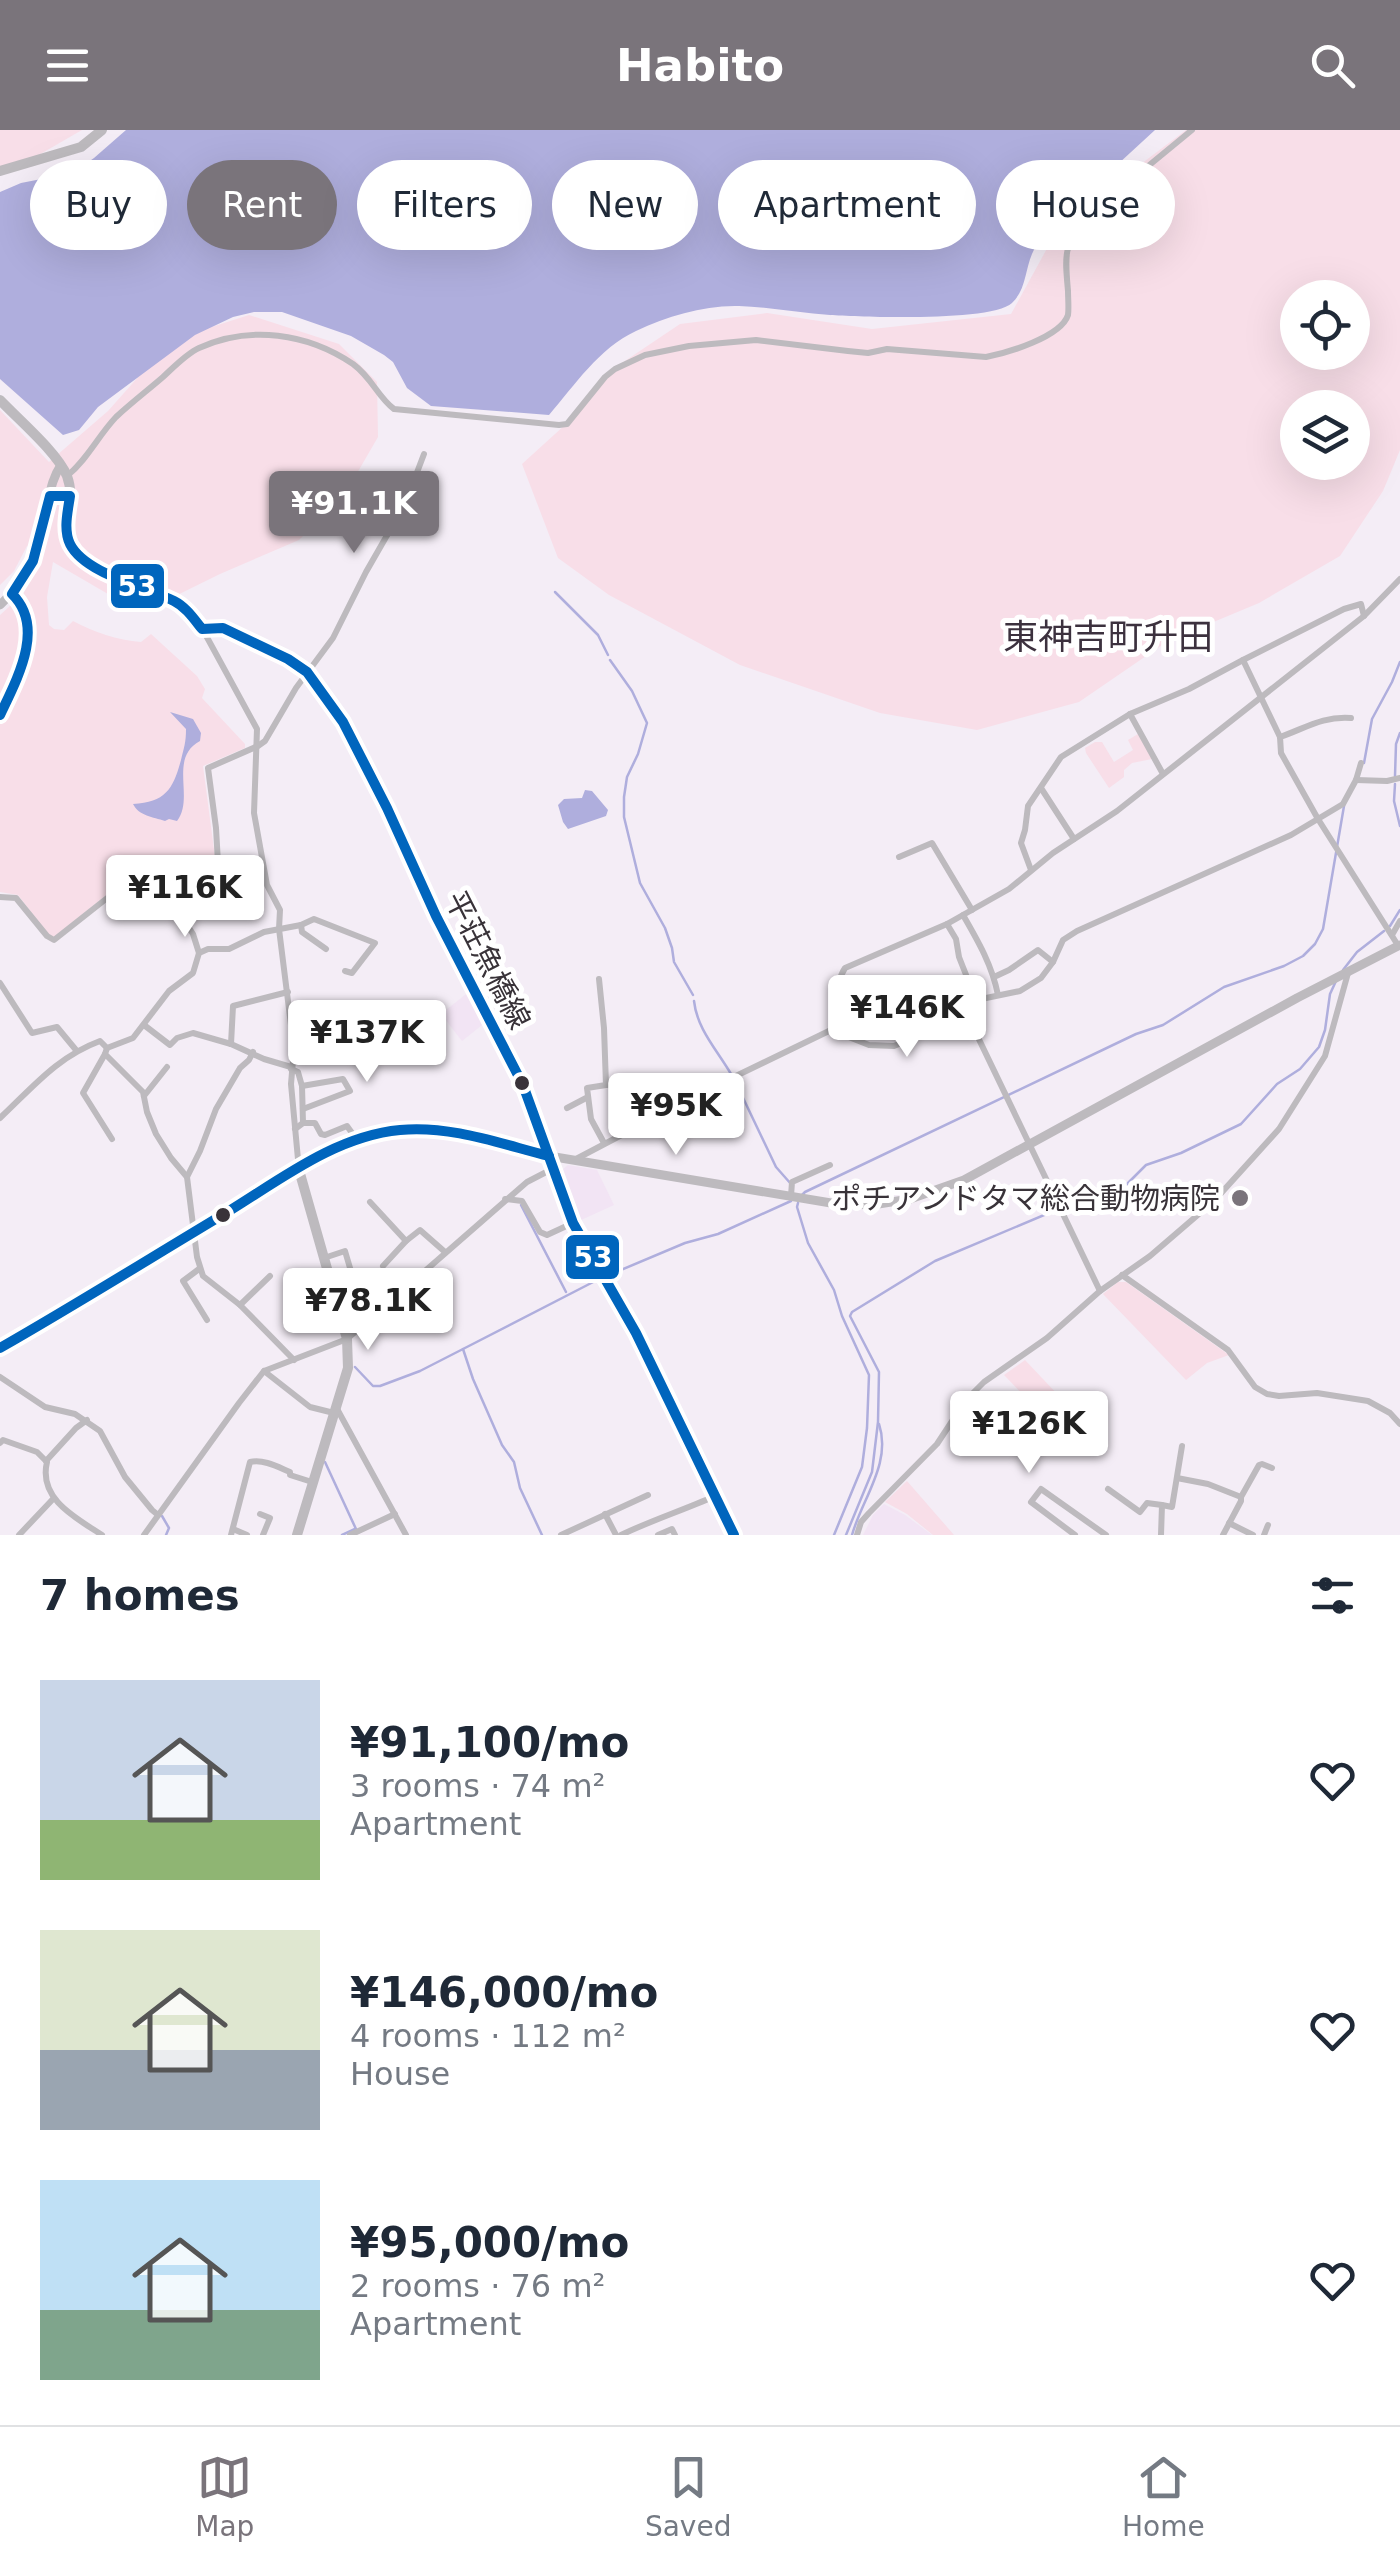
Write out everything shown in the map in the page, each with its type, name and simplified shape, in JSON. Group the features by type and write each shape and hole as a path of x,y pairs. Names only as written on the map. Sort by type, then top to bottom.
{"main road":[{"path":"0,171 81,147 102,130"},
{"name":"平荘魚橋線","path":"0,400 67,476 70,496 66,526 68,540 78,555 174,601 202,629 223,628 288,659 320,687 343,722 436,916 524,1085 550,1156"},
{"path":"296,1535 348,1368 347,1339 299,1170 357,1140 398,1130 441,1131 550,1156"}],"street":[{"path":"67,476 117,417 195,350 241,337 289,336 326,350 354,365 374,382 394,409 558,425 568,424 615,368 645,354 689,346 756,340 868,353 887,349 999,354 1059,328 1068,313 1066,252 1073,233 1085,218 1192,130"},
{"path":"0,897 16,898 54,940 111,895 128,904 150,878 174,860 192,874 218,863 208,768 265,740 333,638 405,504 424,454"},
{"path":"0,606 18,588 28,567 52,482 61,465"},
{"path":"50,496 70,496"},
{"path":"574,1161 831,1030 837,1019 840,977 845,968 947,924 1009,889 1117,811 1261,698 1364,616 1400,579"},
{"path":"1031,870 1021,843 1028,806 1061,757 1130,714 1189,690 1344,609 1361,604 1364,616"},
{"path":"0,1348 299,1170 291,1068 294,1050 280,910 267,885 254,813 257,728 202,629"},
{"path":"550,1156 795,1194 830,1203 872,1205 910,1198 964,1180 1400,946 1334,846 1281,753 1280,737 1243,660"},
{"path":"1130,714 1163,774"},
{"path":"1280,737 1334,717 1351,718"},
{"path":"831,1030 869,1045 894,1046 932,1030 968,1002 1020,992 1041,978 1063,940 1076,931 1291,835 1343,804 1359,781 1361,763"},
{"path":"1359,781 1400,778"},
{"path":"1041,788 1074,839"},
{"path":"899,857 932,844 972,910"},
{"path":"112,1139 83,1093 106,1051 133,1038 169,991 193,973 199,952 184,920 136,896"},
{"path":"963,915 982,947 998,995"},
{"path":"199,952 229,949 264,932 314,919 375,943 352,972 346,972"},
{"path":"1392,935 1400,921"},
{"path":"947,924 956,938 972,990 968,1002 974,1030 1100,1291"},
{"path":"301,925 302,932 326,949"},
{"path":"994,977 1038,950 1053,962"},
{"path":"856,1535 868,1513 938,1444 966,1400 984,1382 1047,1338 1100,1291 1150,1256 1214,1200 1279,1128 1325,1056 1346,973"},
{"path":"0,983 32,1033 58,1027 76,1050"},
{"path":"603,984 606,1085"},
{"path":"232,1044 232,1006 288,992"},
{"path":"144,1025 170,1045 193,1033 232,1044 298,1072 303,1123"},
{"path":"0,1118 54,1066 76,1050 100,1041 144,1096 156,1134 187,1176"},
{"path":"253,1052 216,1109 187,1176 194,1232 199,1269 209,1282 240,1306 294,1360"},
{"path":"144,1096 168,1067"},
{"path":"302,1086 343,1079 350,1090 303,1108"},
{"path":"604,1143 591,1118 587,1088 623,1083"},
{"path":"567,1108 588,1097"},
{"path":"294,1130 303,1123 315,1122 325,1136 347,1126 357,1140"},
{"path":"550,1156 573,1223 636,1333 734,1535"},
{"path":"795,1194 792,1182 830,1165"},
{"path":"144,1535 264,1371 347,1339 526,1182 554,1168"},
{"path":"506,1199 522,1201 540,1232 547,1235 573,1223"},
{"path":"370,1202 406,1241"},
{"path":"383,1266 420,1230 446,1252"},
{"path":"324,1258 345,1251 366,1322"},
{"path":"199,1269 184,1281 207,1320"},
{"path":"1122,1275 1228,1350 1255,1387 1267,1394 1316,1393 1368,1401 1382,1407 1400,1424"},
{"path":"240,1306 270,1276"},
{"path":"264,1371 310,1407 335,1409 406,1535"},
{"path":"0,1378 45,1407 87,1420 100,1431 126,1477 158,1515"},
{"path":"87,1420 46,1461 43,1479 53,1500 99,1534"},
{"path":"1,1440 37,1452 46,1461"},
{"path":"1108,1489 1140,1512 1147,1503 1172,1507 1182,1446"},
{"path":"247,1535 232,1532 250,1462 270,1464 312,1482"},
{"path":"1223,1535 1259,1466 1272,1468"},
{"path":"1177,1478 1208,1484 1241,1497"},
{"path":"1074,1535 1030,1502 1041,1489 1106,1535"},
{"path":"561,1535 648,1494"},
{"path":"605,1514 619,1535 715,1496"},
{"path":"19,1535 53,1500"},
{"path":"1161,1535 1162,1505"},
{"path":"1063,1526 1074,1512"},
{"path":"260,1514 270,1518 263,1535"},
{"path":"350,1535 395,1514"},
{"path":"1230,1523 1253,1535"},
{"path":"1264,1535 1268,1526"},
{"path":"658,1535 672,1529 675,1535"}],"shaded area":[{"path":"0,130 82,130 30,160 0,170"},
{"path":"1186,130 1400,130 1400,450 1383,491 1340,556 1259,603 1168,641 1079,702 977,730 880,713 740,665 609,595 558,558 522,464 566,424 607,373 680,324 767,313 872,329 1011,314 1046,250 1175,250 1175,160 1146,160"},
{"path":"249,315 339,344 377,382 378,437 345,494 299,540 155,606 108,594 53,562 47,597 49,625 64,630 73,621 106,635 141,642 151,634 197,676 205,689 202,698 245,744 245,748 203,766 213,862 192,870 176,855 146,876 129,900 124,902 109,893 54,937 18,895 0,892 0,615 23,594 42,555 27,546 14,571 0,585 0,410 49,462 108,411 171,340"},
{"path":"1138,734 1152,759 1132,763 1124,770 1124,777 1109,788 1085,748 1102,742 1114,762 1133,750 1128,740"},
{"path":"470,991 487,1021 462,1041 441,1014"},
{"path":"568,1165 597,1170 614,1205 579,1221 561,1171"},
{"path":"1118,1282 1126,1282 1229,1355 1207,1363 1186,1380 1103,1294"},
{"path":"1025,1360 1095,1434 1073,1447 1004,1375"},
{"path":"907,1481 954,1535 933,1535 885,1502"},
{"path":"884,1504 905,1515 932,1535 863,1535"}],"water":[{"path":"126,130 1155,130 1122,160 996,160 996,250 1034,250 1020,292 1012,303 1000,309 925,317 830,315 739,306 686,312 636,331 610,347 549,415 431,406 407,388 393,362 351,336 282,312 254,312 195,335 98,407 79,430 63,435 0,379 0,192 30,181 30,250 167,250 167,160 91,160"},
{"path":"170,712 193,719 201,733 200,741 185,757 184,801 177,821 147,816 133,804 161,797 175,779 186,729"},
{"path":"585,790 592,791 608,810 606,816 568,829 558,805 564,799 582,798"}],"waterway":[{"path":"555,592 598,635 608,655"},
{"path":"610,660 632,691 647,723 627,777 624,797 624,817 640,883 665,928 674,962 693,995"},
{"path":"1364,763 1372,719 1400,662"},
{"path":"1395,776 1400,733"},
{"path":"1395,784 1394,801 1400,826"},
{"path":"801,1196 1136,1034 1163,1025 1224,987 1303,956 1323,929 1344,806"},
{"path":"1390,926 1400,910"},
{"path":"1343,970 1357,952 1384,931"},
{"path":"846,1535 872,1472 878,1422 879,1372 850,1316 852,1312 935,1261 1082,1199 1125,1186 1146,1165 1241,1124 1277,1084 1300,1069 1319,1047 1336,981"},
{"path":"694,1001 703,1030 731,1074"},
{"path":"735,1081 776,1167 791,1184"},
{"path":"609,1275 685,1243 718,1234 791,1201"},
{"path":"798,1203 808,1243 834,1290 869,1375 862,1467 834,1535"},
{"path":"521,1205 566,1292"},
{"path":"463,1349 601,1278"},
{"path":"355,1367 373,1386 380,1386 463,1349 542,1535"},
{"path":"852,1535 879,1467 879,1424"},
{"path":"325,1462 356,1529"},
{"path":"162,1516 169,1528 166,1535"},
{"path":"342,1535 355,1529"}],"transit line":[{"name":"53","path":"0,715 20,670 28,637 22,607 12,594 33,561 50,496 70,496 68,538 89,564 174,601 202,629 223,628 307,672 343,722 387,808 436,916 523,1085 573,1223 636,1333 734,1535"},
{"name":"53","path":"0,1348 289,1173 354,1141 400,1130 438,1130 549,1156"}],"place":[{"name":"ポチアンドタマ総合動物病院","path":"1240,1198"}],"district":[{"name":"東神吉町升田","path":"1108,637"}]}
